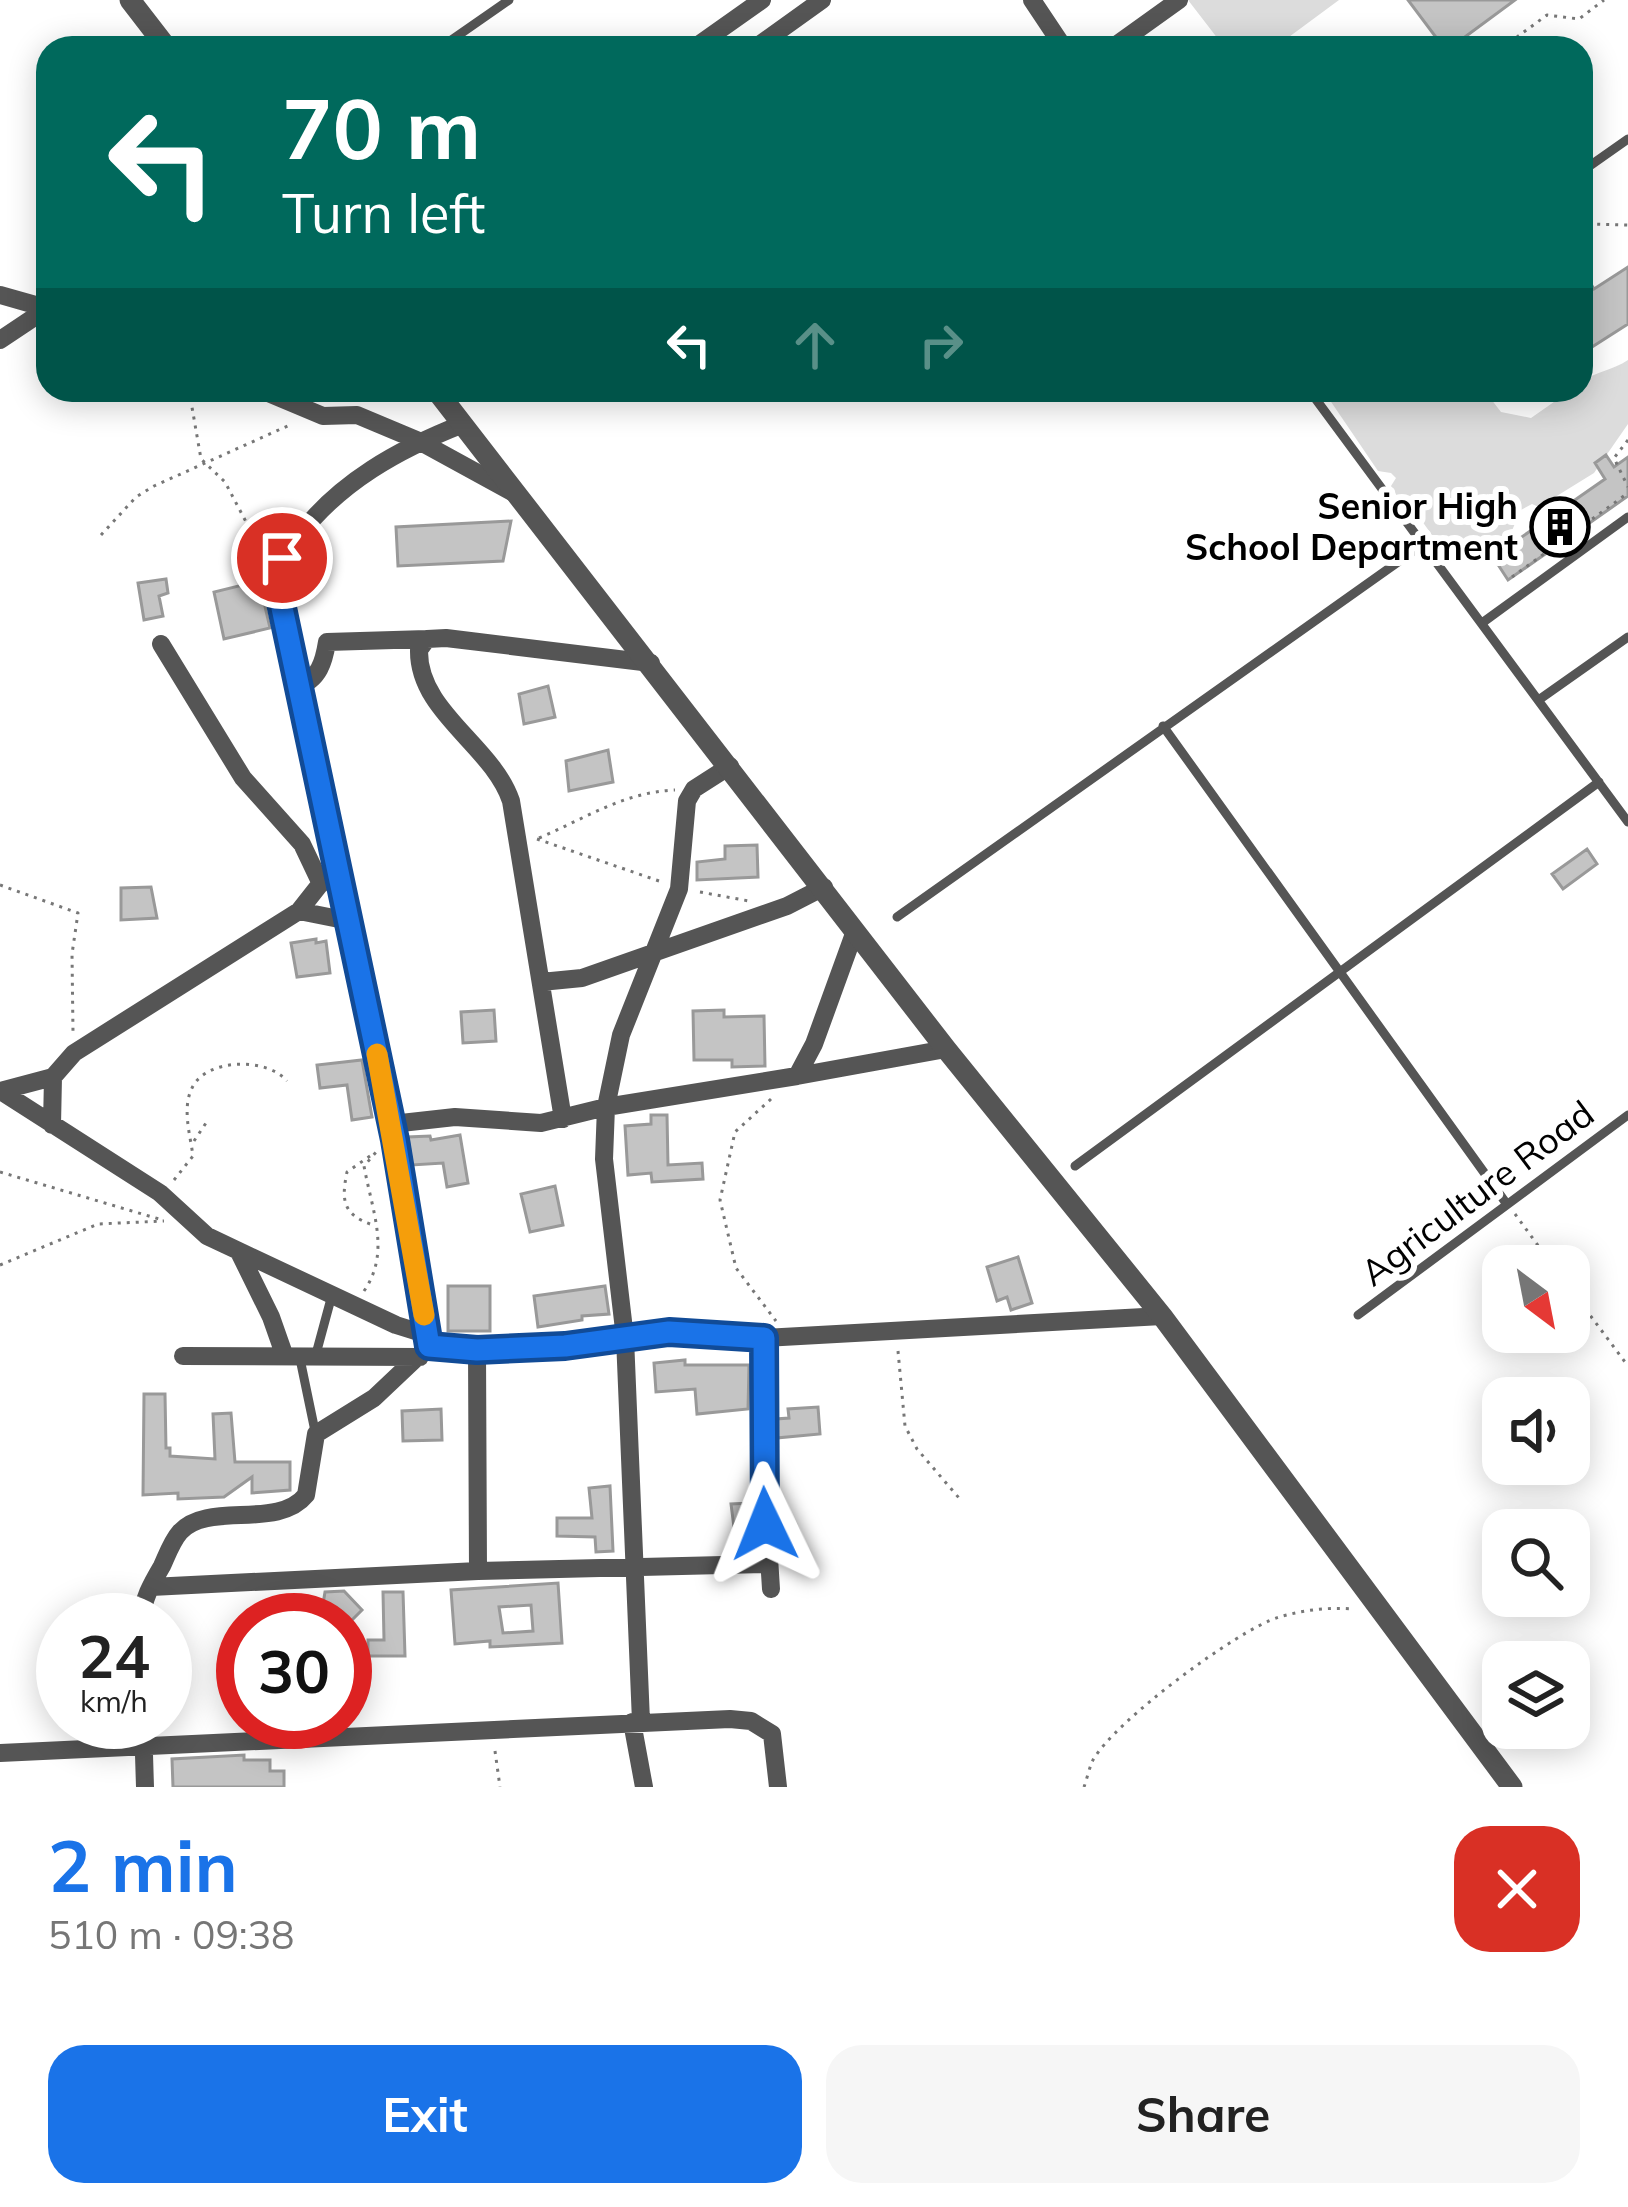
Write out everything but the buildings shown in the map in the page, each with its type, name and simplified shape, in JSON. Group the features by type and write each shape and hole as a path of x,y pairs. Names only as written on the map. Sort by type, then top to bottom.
{"street":[{"path":"130,0 158,36"},
{"path":"711,36 762,0"},
{"path":"1032,0 1056,36"},
{"path":"1129,36 1179,0"},
{"path":"771,36 820,1"},
{"path":"0,295 36,305"},
{"path":"0,340 36,315"},
{"path":"289,402 323,416 358,415 419,441 515,493"},
{"path":"446,402 946,1048 1162,1316 1513,1787"},
{"path":"425,1346 393,1132 281,603 282,558 348,484 419,441 463,424"},
{"path":"298,686 324,662 327,642 427,639 651,663"},
{"path":"427,639 418,650 421,675 505,782 563,1119"},
{"path":"161,644 243,778 302,844 321,884"},
{"path":"644,1787 637,1722 625,1339 604,1159 606,1107 621,1035 679,889 685,815 694,789 730,766"},
{"path":"2,1092 53,1077 74,1053 299,911 336,864"},
{"path":"541,982 582,978 787,906 824,887"},
{"path":"299,911 349,921"},
{"path":"797,1076 814,1044 855,931"},
{"path":"393,1132 441,1118 524,1124 563,1119 606,1107 946,1048"},
{"path":"52,1125 53,1077"},
{"path":"2,1092 160,1193 189,1221 240,1254 355,1304 425,1346"},
{"path":"240,1254 271,1317 300,1354"},
{"path":"183,1356 425,1346 477,1350 565,1346 669,1332 764,1338 1162,1316"},
{"path":"764,1338 762,1446 770,1589"},
{"path":"149,1593 186,1527 284,1511 301,1502 316,1433 374,1398 425,1346"},
{"path":"477,1350 478,1571"},
{"path":"151,1587 478,1571 769,1564"},
{"path":"192,1745 730,1720 765,1727 775,1743 778,1787"},
{"path":"0,1753 96,1749"},
{"path":"144,1749 146,1787"}],"lane":[{"path":"457,36 509,0"},
{"path":"1593,164 1628,139"},
{"path":"1318,402 1628,822"},
{"path":"1482,623 1628,518"},
{"path":"897,917 1422,545"},
{"path":"1540,699 1628,637"},
{"path":"1163,726 1506,1203"},
{"path":"1076,1166 1599,782"},
{"name":"Agriculture Road","path":"1358,1315 1628,1114"},
{"path":"316,1433 300,1354 332,1294"}],"path":[{"path":"1518,36 1547,15 1579,19 1600,1"},
{"path":"1593,224 1628,225"},
{"path":"191,402 201,459 225,482 263,554 282,558"},
{"path":"101,535 136,497 289,425 323,416"},
{"path":"1512,577 1628,490 1614,458 1628,440"},
{"path":"517,837 538,839 646,791 694,789"},
{"path":"0,885 78,913 72,954 74,1053"},
{"path":"160,1193 193,1156 186,1103 194,1082 214,1069 250,1064 280,1073 287,1081"},
{"path":"788,1336 736,1268 720,1200 735,1132 797,1076"},
{"path":"191,1144 206,1123"},
{"path":"375,1225 356,1220 346,1210 342,1194 347,1172 393,1132"},
{"path":"355,1304 377,1272 380,1253 364,1166 371,1155"},
{"path":"0,1172 164,1220"},
{"path":"1506,1203 1537,1245"},
{"path":"0,1264 98,1224 189,1221"},
{"path":"1590,1315 1628,1366"},
{"path":"896,1331 905,1426 917,1449 959,1498"},
{"path":"1084,1787 1094,1758 1132,1720 1233,1638 1276,1618 1325,1607 1382,1612"},
{"path":"491,1731 500,1787"}],"shaded area":[{"path":"1188,0 1339,0 1290,36 1216,36"},
{"path":"1628,360 1628,424 1594,473 1539,507 1532,504 1521,510 1510,535 1480,556 1444,552 1407,500 1397,496 1391,486 1396,478 1378,471 1331,402 1493,402 1501,412 1531,418 1554,402 1593,402 1593,376"}],"slow traffic":[{"path":"377,1054 424,1315"}],"place":[{"name":"Senior High School Department","path":"1560,527"}],"route":[{"path":"282,558 281,603 395,1140 429,1346 477,1350 565,1346 669,1332 764,1338 765,1524"}]}
